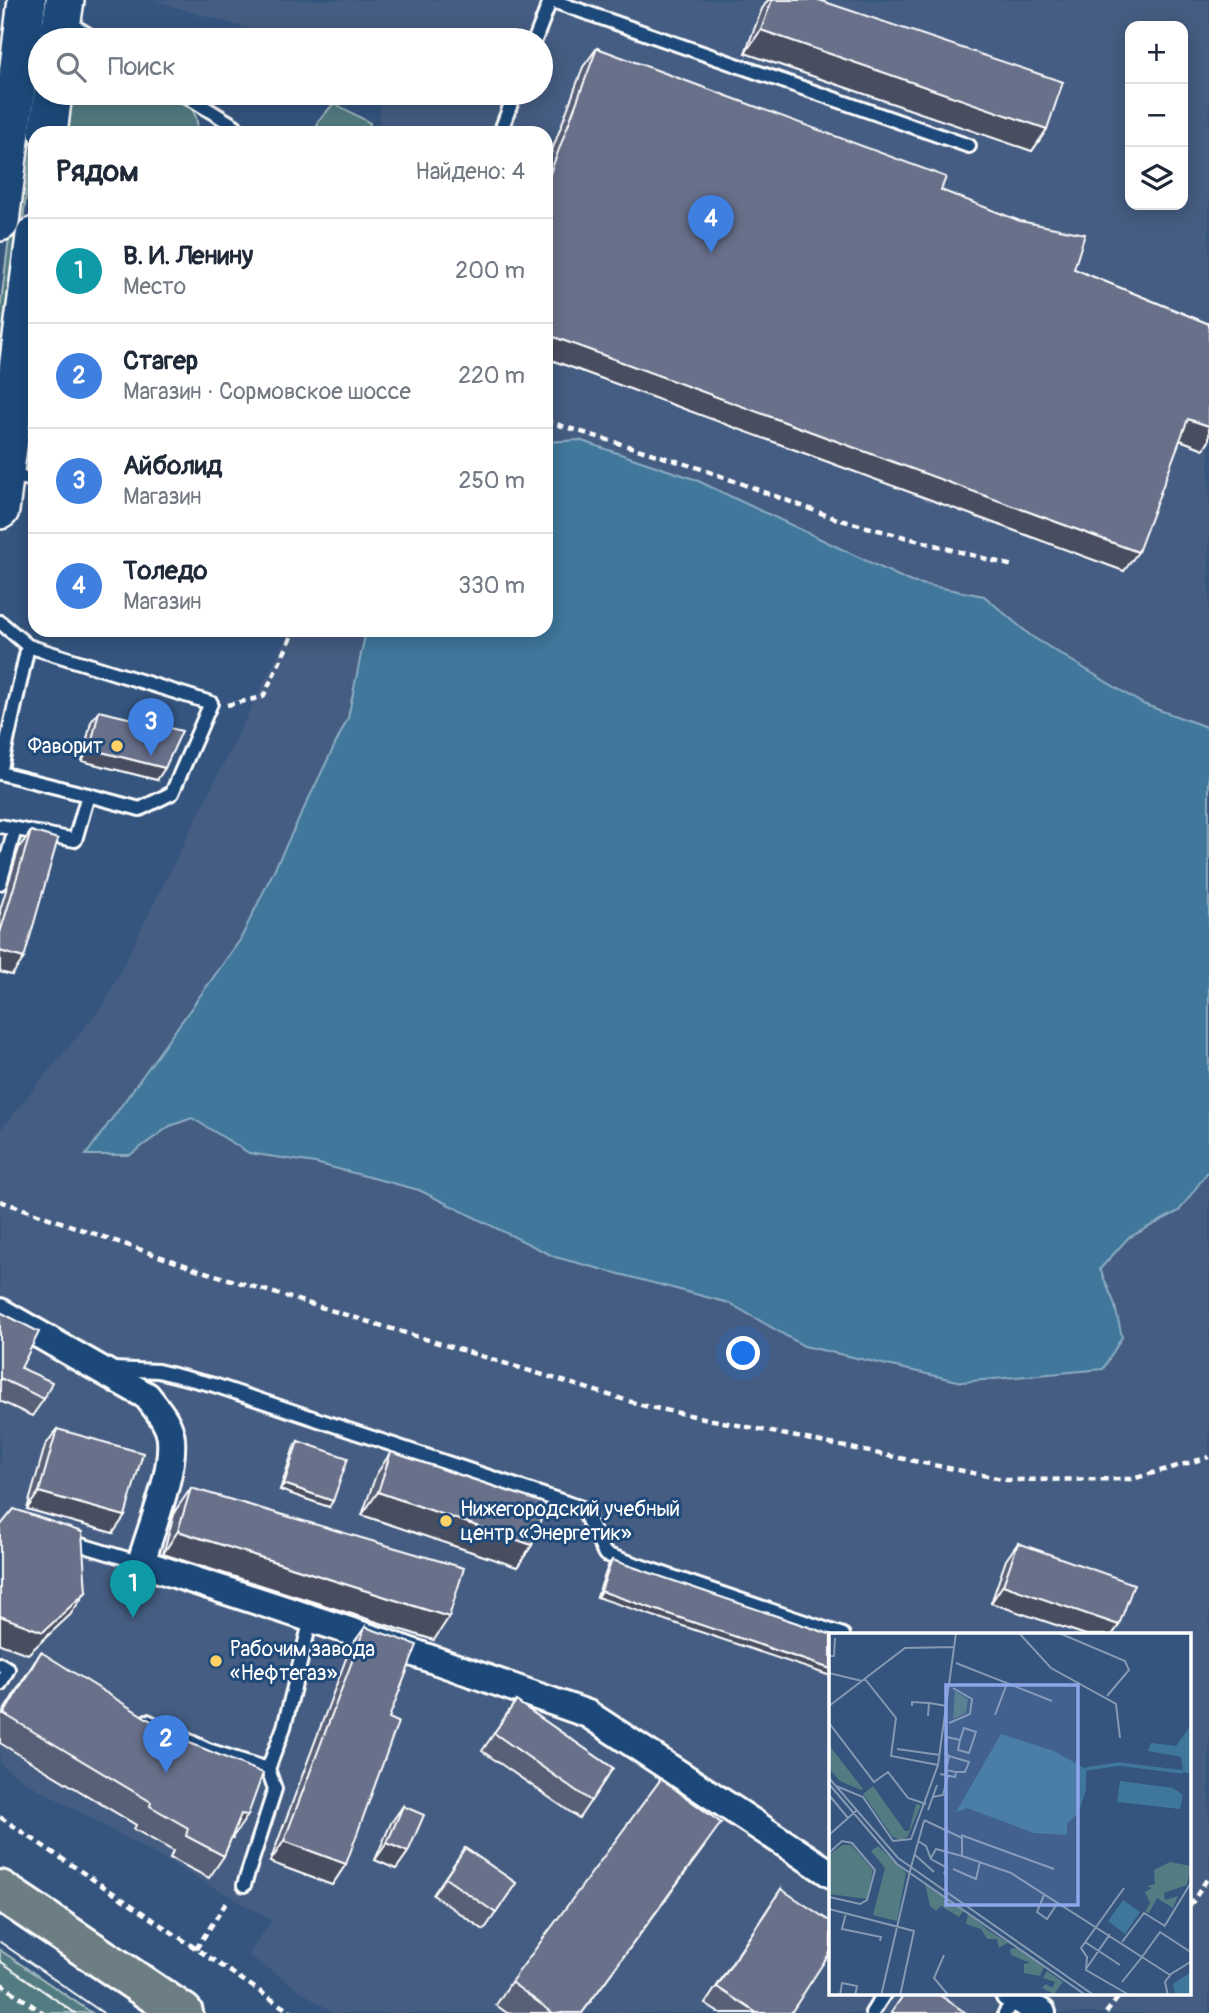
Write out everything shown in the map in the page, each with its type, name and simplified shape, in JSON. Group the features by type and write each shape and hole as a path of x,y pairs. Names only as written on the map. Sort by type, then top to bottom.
{"main road":[{"path":"0,222 2,184 27,0"},
{"path":"49,126 52,105"},
{"path":"0,510 13,476 28,343"},
{"path":"0,1890 183,2013"}],"street":[{"path":"0,1312 147,1396 162,1415 171,1436 171,1459 141,1563 588,1714 829,1873"},
{"path":"1010,2001 1042,2013"}],"lane":[{"path":"540,28 550,0 969,146"},
{"path":"200,105 234,126"},
{"path":"502,126 510,105"},
{"path":"0,622 28,646 211,703 172,793 140,809 0,773 28,646"},
{"path":"0,826 75,839 88,795"},
{"path":"0,883 15,829"},
{"path":"103,1369 158,1371 214,1385 582,1508 605,1554 838,1633"},
{"path":"51,1536 141,1563"},
{"path":"244,1885 275,1789 268,1769 284,1727 311,1619"},
{"path":"0,1664 8,1669 0,1684"},
{"path":"136,1715 208,1749 268,1769"},
{"path":"872,2013 883,1996"}],"path":[{"path":"553,423 699,468 837,519 1013,566"},
{"path":"211,703 229,705 263,697 292,637"},
{"path":"0,1201 202,1271 645,1406 1007,1480 1132,1479 1209,1457"},
{"path":"0,1817 292,2013"},
{"path":"1192,1903 1209,1876"},
{"path":"196,1949 228,1900"},
{"path":"0,1983 43,2013"},
{"path":"1106,2013 1119,1996"}],"shaded area":[{"path":"153,0 1209,0 1209,2013 333,2013 248,1955 272,1920 26,1782 0,1764 0,1130 104,1004 287,637 553,637 553,126 379,126 380,105 553,105 553,28 245,28"},
{"path":"579,440 694,479 911,582 984,596 1031,636 1143,704 1209,728 1209,1170 1179,1211 1128,1238 1100,1269 1114,1302 1122,1337 1103,1369 962,1382 804,1346 729,1303 555,1257 419,1190 315,1163 249,1153 192,1118 170,1126 130,1155 86,1155 240,940 348,718 365,637 553,637 553,442"}],"green space":[{"path":"39,0 51,0 48,28 35,28"},
{"path":"28,87 28,105 37,105 35,126 28,126 28,181 0,404 0,310"},
{"path":"68,105 188,105 195,115 196,126 66,126"},
{"path":"332,105 338,105 370,123 369,126 317,126"},
{"path":"0,1950 92,2013 0,2013"}],"building":[{"path":"772,0 819,0 1063,82 1047,129 761,30"},
{"path":"597,48 946,177 941,190 1020,221 1085,234 1074,269 1209,324 1209,426 1188,419 1138,552 553,337 553,165"},
{"path":"99,711 182,731 165,768 90,749"},
{"path":"31,831 58,839 24,958 0,951 0,933"},
{"path":"0,1312 39,1332 21,1368 52,1382 44,1399 0,1378"},
{"path":"57,1429 143,1453 125,1516 39,1492"},
{"path":"298,1441 348,1458 333,1501 284,1484"},
{"path":"391,1452 546,1504 532,1545 378,1492"},
{"path":"191,1488 464,1568 449,1617 178,1531"},
{"path":"14,1509 82,1532 86,1592 43,1632 0,1616 0,1526"},
{"path":"1018,1543 1134,1584 1119,1625 1003,1585"},
{"path":"612,1560 829,1634 829,1668 601,1591"},
{"path":"365,1627 417,1645 389,1718 398,1722 346,1864 284,1841"},
{"path":"41,1652 180,1739 263,1773 248,1815 241,1814 224,1856 186,1836 188,1828 150,1806 151,1802 4,1714"},
{"path":"516,1701 613,1768 591,1801 494,1733"},
{"path":"661,1779 721,1823 582,2013 553,2013 511,1982"},
{"path":"403,1806 424,1815 408,1852 387,1843"},
{"path":"465,1848 516,1883 496,1913 445,1878"},
{"path":"781,1889 829,1921 829,1954 791,2013 757,2013 717,1987"},
{"path":"903,1996 941,1996 966,2013 891,2013"}],"tram line":[{"path":"0,1942 103,2013"},
{"path":"0,1961 75,2013"}],"place":[{"name":"Толедо","path":"711,253"},
{"name":"Фаворит","path":"117,746"},
{"name":"Айболид","path":"151,756"},
{"name":"Нижегородский учебный центр «Энергетик»","path":"446,1521"},
{"name":"В. И. Ленину","path":"133,1618"},
{"name":"Рабочим завода «Нефтегаз»","path":"216,1661"},
{"name":"Стагер","path":"166,1773"}]}
